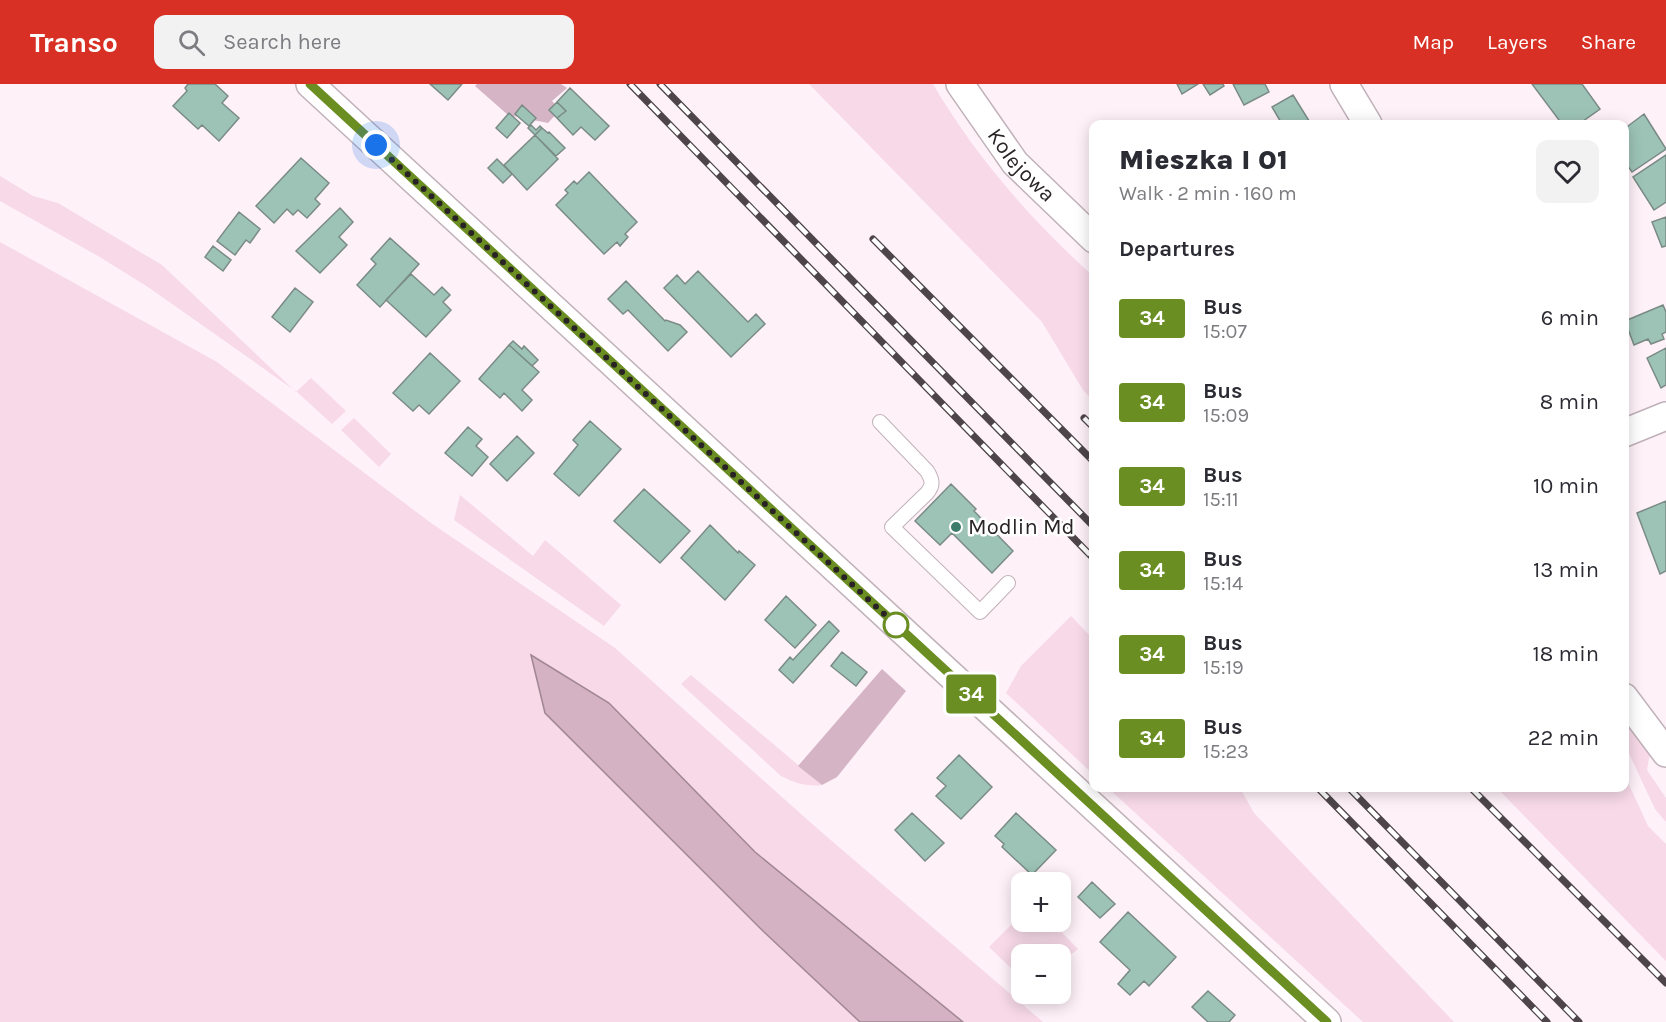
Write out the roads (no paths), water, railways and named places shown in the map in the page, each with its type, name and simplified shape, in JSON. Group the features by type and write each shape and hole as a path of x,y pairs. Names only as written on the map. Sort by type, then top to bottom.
{"street":[{"path":"310,84 1327,1022"},
{"name":"Kolejowa","path":"960,84 1015,163 1089,233"},
{"path":"1344,84 1366,120"},
{"path":"1629,431 1666,416"},
{"path":"1629,704 1666,753"}],"lane":[{"path":"880,422 932,479 932,488 892,528 980,612 1008,583"}],"railway":[{"path":"630,84 1089,554"},
{"path":"660,84 1089,522"},
{"path":"873,239 1089,457"},
{"path":"1084,418 1089,423"},
{"path":"1322,792 1547,1022"},
{"path":"1353,792 1579,1022"},
{"path":"1475,792 1666,983"}],"place":[{"name":"Modlin Md","path":"956,527"}]}
